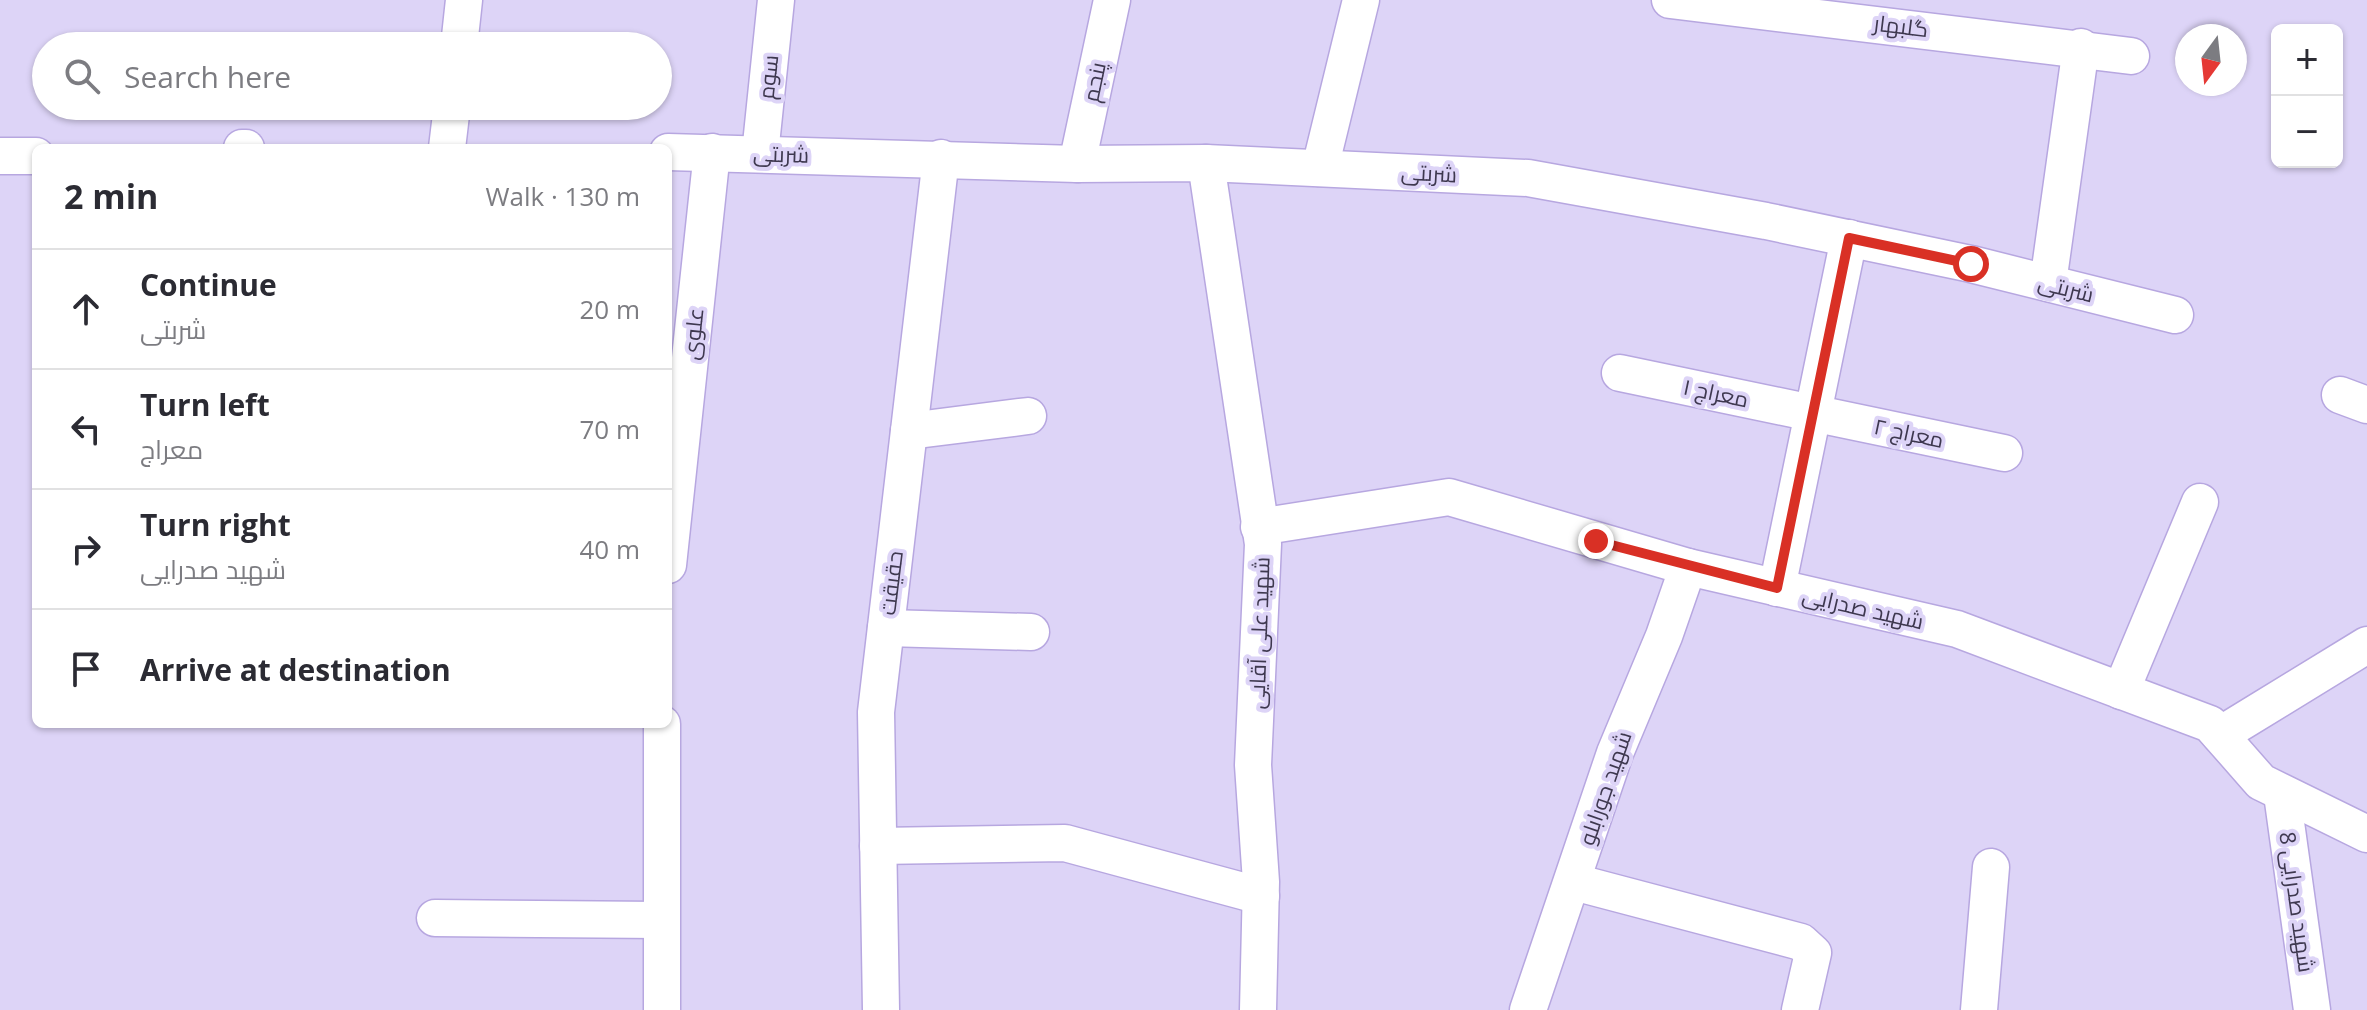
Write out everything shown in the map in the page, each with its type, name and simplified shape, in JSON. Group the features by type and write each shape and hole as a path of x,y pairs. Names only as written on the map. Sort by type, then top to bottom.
{"street":[{"path":"461,32 464,0"},
{"name":"سوم","path":"760,154 776,0"},
{"name":"پنجم","path":"1077,164 1112,0"},
{"path":"1320,168 1361,0"},
{"name":"گلبهار","path":"1670,0 1826,8 2131,56"},
{"path":"2048,283 2081,47"},
{"path":"447,144 450,120"},
{"name":"شربتی","path":"672,152 1077,164 1206,163 1528,178 1849,238 2175,315"},
{"name":"علوی","path":"672,527 712,152"},
{"path":"0,156 32,156"},
{"name":"حقیقت","path":"881,1010 876,712 941,158"},
{"name":"شهید علی آقایی","path":"1206,163 1263,544 1253,765 1261,896 1258,1010"},
{"path":"1777,588 1849,238"},
{"name":"معراج ۱","path":"1620,373 1813,413"},
{"name":"معراج ۲","path":"1813,413 2004,453"},
{"path":"909,431 1028,416"},
{"name":"شهید صدرایی","path":"1259,527 1449,497 1688,567 1957,629 2210,724 2261,782 2367,834"},
{"path":"2121,691 2200,502"},
{"name":"شهید جورابلو","path":"1528,1010 1574,882 1615,753 1664,636 1688,567"},
{"path":"886,628 1031,632"},
{"path":"2220,735 2367,645"},
{"path":"662,728 662,1010"},
{"name":"شهید صدرایی 8","path":"2282,794 2312,1010"},
{"path":"878,846 1065,843 1261,896"},
{"path":"1979,1010 1991,867"},
{"path":"1574,882 1801,942 1813,953 1800,1010"},
{"path":"435,918 660,920"}],"route":[{"path":"1596,541 1777,588 1849,238 1971,264"}]}
